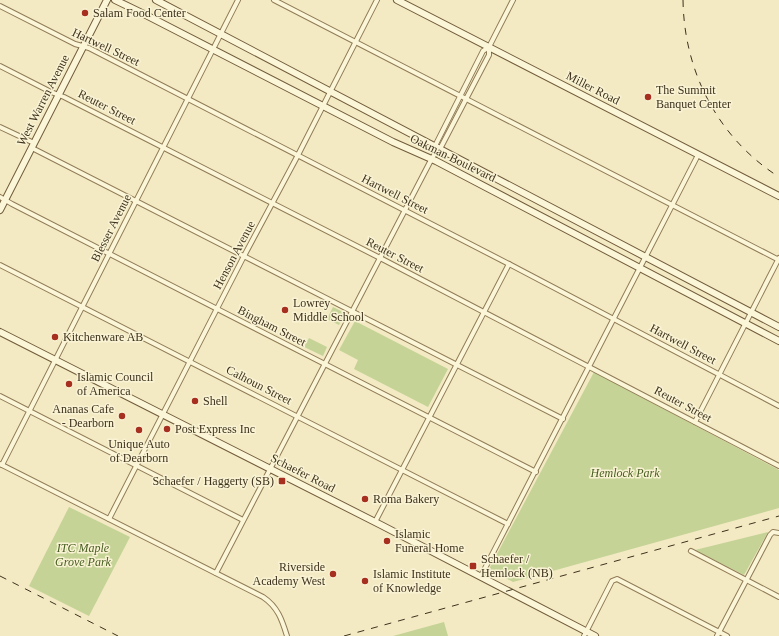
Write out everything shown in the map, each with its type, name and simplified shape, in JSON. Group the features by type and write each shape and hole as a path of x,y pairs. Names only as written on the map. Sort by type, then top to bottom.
{"street":[{"name":"West Warren Avenue","path":"0,210 3,198 33,146 107,0"},
{"name":"Oakman Boulevard","path":"115,0 393,142 432,159 779,340"},
{"name":"Oakman Boulevard","path":"156,0 779,327"},
{"name":"Blesser Avenue","path":"1,464 56,360 238,0"},
{"path":"274,0 779,259 695,422"},
{"name":"Henson Avenue","path":"109,519 216,309 273,204 377,0"},
{"name":"Miller Road","path":"397,0 779,196"},
{"path":"216,573 405,210 438,148 441,147 489,55 489,47 513,0"},
{"name":"Hartwell Street","path":"0,6 75,44 89,48 188,98 779,406"},
{"path":"438,148 436,144 448,119 483,51 489,47"},
{"name":"Reuter Street","path":"0,66 380,258 779,466"},
{"path":"474,68 480,72"},
{"path":"448,119 454,122"},
{"path":"0,126 33,146 136,202 563,419"},
{"path":"481,576 536,472 698,155"},
{"name":"Bingham Street","path":"3,198 109,254 536,472"},
{"path":"532,211 538,200"},
{"path":"375,522 509,264"},
{"name":"Calhoun Street","path":"0,265 508,524"},
{"name":"Schaefer Road","path":"0,332 481,576 585,634 595,636"},
{"path":"0,396 243,520"},
{"path":"1,464 267,600 275,607 281,617 286,636"},
{"path":"718,634 770,534 773,532 779,533"},
{"path":"690,551 779,597"},
{"path":"585,634 612,581 615,579 718,634 728,636"}],"green space":[{"path":"333,307 345,313 339,325 327,319"},
{"name":"Lowrey Middle School","path":"355,321 448,369 428,407 354,369 358,360 339,350"},
{"path":"309,338 327,347 323,356 304,347"},
{"name":"Hemlock Park","path":"594,372 779,470 779,508 513,582 489,569"},
{"name":"ITC Maple Grove Park","path":"69,507 130,537 89,616 29,586"},
{"path":"768,532 744,575 695,550"},
{"path":"444,622 448,636 393,636"}],"railway":[{"path":"683,0 685,27 690,53 708,101 722,123 738,143 757,161 779,177"},
{"path":"344,636 779,516"},
{"path":"0,576 118,636"}],"place":[{"name":"Salam Food Center","path":"85,13"},
{"name":"The Summit Banquet Center","path":"648,97"},
{"name":"Lowrey Middle School","path":"285,310"},
{"name":"Kitchenware AB","path":"55,337"},
{"name":"Islamic Council of America","path":"69,384"},
{"name":"Shell","path":"195,401"},
{"name":"Ananas Cafe - Dearborn","path":"122,416"},
{"name":"Post Express Inc","path":"167,429"},
{"name":"Unique Auto of Dearborn","path":"139,430"},
{"name":"Schaefer / Haggerty (SB)","path":"282,481"},
{"name":"Roma Bakery","path":"365,499"},
{"name":"Islamic Funeral Home","path":"387,541"},
{"name":"Schaefer / Hemlock (NB)","path":"473,566"},
{"name":"Riverside Academy West","path":"333,574"},
{"name":"Islamic Institute of Knowledge","path":"365,581"}]}
